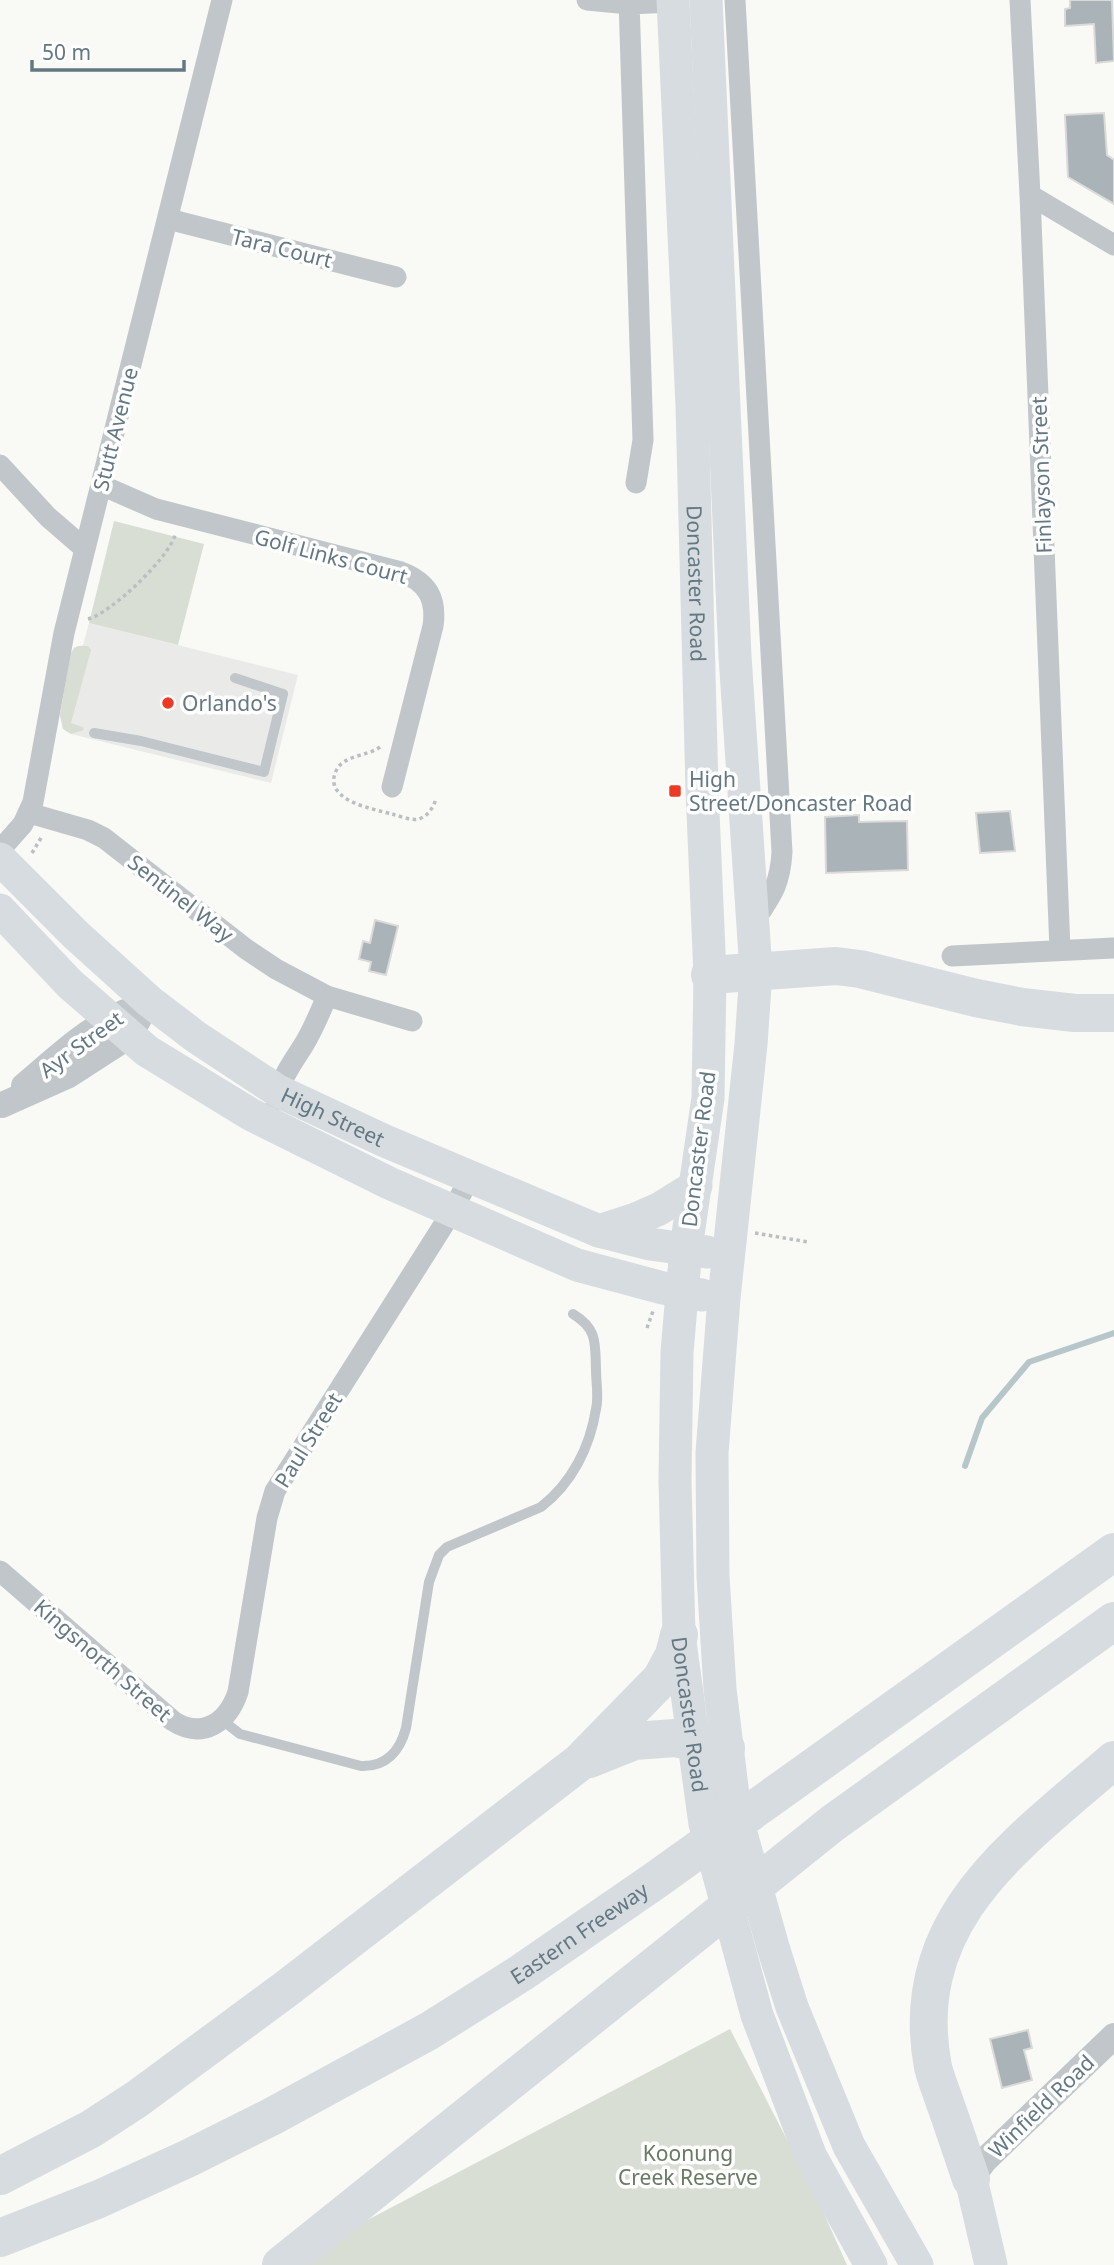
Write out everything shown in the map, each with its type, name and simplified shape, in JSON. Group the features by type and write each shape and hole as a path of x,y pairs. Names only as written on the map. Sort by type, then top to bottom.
{"highway":[{"path":"710,975 836,966 860,969 1023,1007 1075,1013 1114,1013"},
{"name":"Eastern Freeway","path":"0,2238 99,2199 189,2158 294,2105 429,2031 521,1973 653,1882 1114,1552"},
{"path":"281,2265 833,1824 1114,1621"},
{"path":"0,2176 92,2129 156,2086 580,1762 661,1679 674,1655 679,1635"},
{"path":"580,1762 634,1741 675,1738 705,1754"},
{"path":"971,2179 934,2068 930,2021 931,1988 942,1945 956,1918 985,1877 1114,1760"}],"main road":[{"name":"Doncaster Road","path":"706,0 741,744 756,971 751,1044 724,1298 712,1453 713,1549 720,1689 705,1754 735,1812 792,2007 849,2146 917,2265"},
{"name":"Doncaster Road","path":"673,1 692,405 705,886 710,975 708,1098 696,1186 686,1248 661,1308 677,1352 675,1479 679,1635 705,1754 705,1824 757,2015 811,2157 871,2265"},
{"path":"705,886 725,879 721,797 741,744"},
{"name":"High Street","path":"0,859 76,935 149,1001 278,1091 385,1141 599,1231 650,1244 728,1255"},
{"name":"High Street","path":"0,910 39,954 147,1052 280,1129 390,1183 577,1265 622,1279 661,1308 724,1298"},
{"path":"599,1231 659,1209 696,1186"},
{"path":"971,2179 991,2265"}],"street":[{"name":"Stutt Avenue","path":"0,850 29,813 43,756 59,653 222,0"},
{"path":"587,0 673,1"},
{"path":"735,0 782,852 781,872 776,887 752,925"},
{"name":"Finlayson Street","path":"1020,0 1060,950"},
{"path":"629,2 643,440 636,483"},
{"path":"1030,195 1114,245"},
{"name":"Tara Court","path":"167,219 396,277"},
{"path":"0,465 48,517 85,549"},
{"name":"Golf Links Court","path":"98,495 401,572 412,576 427,588 434,605 432,626 392,787"},
{"name":"Sentinel Way","path":"29,813 88,830 104,838 246,949 276,969 327,996 412,1021"},
{"path":"952,956 1114,948"},
{"path":"280,1129 275,1111 278,1091 327,996"},
{"name":"Ayr Street","path":"1,1105 69,1048 120,1027 149,1001"},
{"name":"Paul Street","path":"218,1723 229,1712 238,1692 267,1518 275,1491 453,1210 470,1178"},
{"name":"Kingsnorth Street","path":"0,1571 173,1721 196,1729 218,1723"},
{"name":"Winfield Road","path":"971,2179 984,2161 1114,2036"}],"lane":[{"path":"94,733 141,741 264,772 283,694 235,678"},
{"path":"218,1723 240,1734 361,1766 373,1767 383,1763 397,1749 406,1728 429,1582 439,1555 447,1548 541,1507 569,1480 581,1457 597,1407 596,1349 593,1332 586,1322 573,1314"}],"path":[{"path":"88,619 106,611 148,574 170,547 175,534 186,537"},
{"path":"386,738 372,753 345,761 339,766 335,786 343,798 367,808 414,819 428,813 436,799"}],"shaded area":[{"path":"89,623 298,675 271,783 71,734 63,729 60,715 74,648 83,645"}],"green space":[{"path":"114,521 204,544 178,645 89,623"},
{"path":"78,646 88,646 91,650 71,723 83,727 84,730 71,734 63,729 60,715 70,655"},
{"name":"Koonung Creek Reserve","path":"730,2029 816,2196 847,2265 282,2265"}],"building":[{"path":"1070,0 1112,0 1114,61 1096,63 1094,24 1065,26 1065,9 1070,8"},
{"path":"1104,113 1107,155 1114,160 1114,204 1068,177 1065,115"},
{"path":"1010,811 1015,851 980,853 976,813"},
{"path":"859,815 859,822 907,821 908,870 826,873 825,817"},
{"path":"375,920 398,926 386,975 369,971 371,962 359,959 363,941 370,943"},
{"path":"1028,2030 1032,2048 1024,2050 1032,2080 1002,2088 990,2039"}],"waterway":[{"path":"965,1466 982,1418 1029,1362 1114,1333"}],"place":[{"name":"Orlando's","path":"168,703"},
{"name":"High Street/Doncaster Road","path":"675,791"}]}
